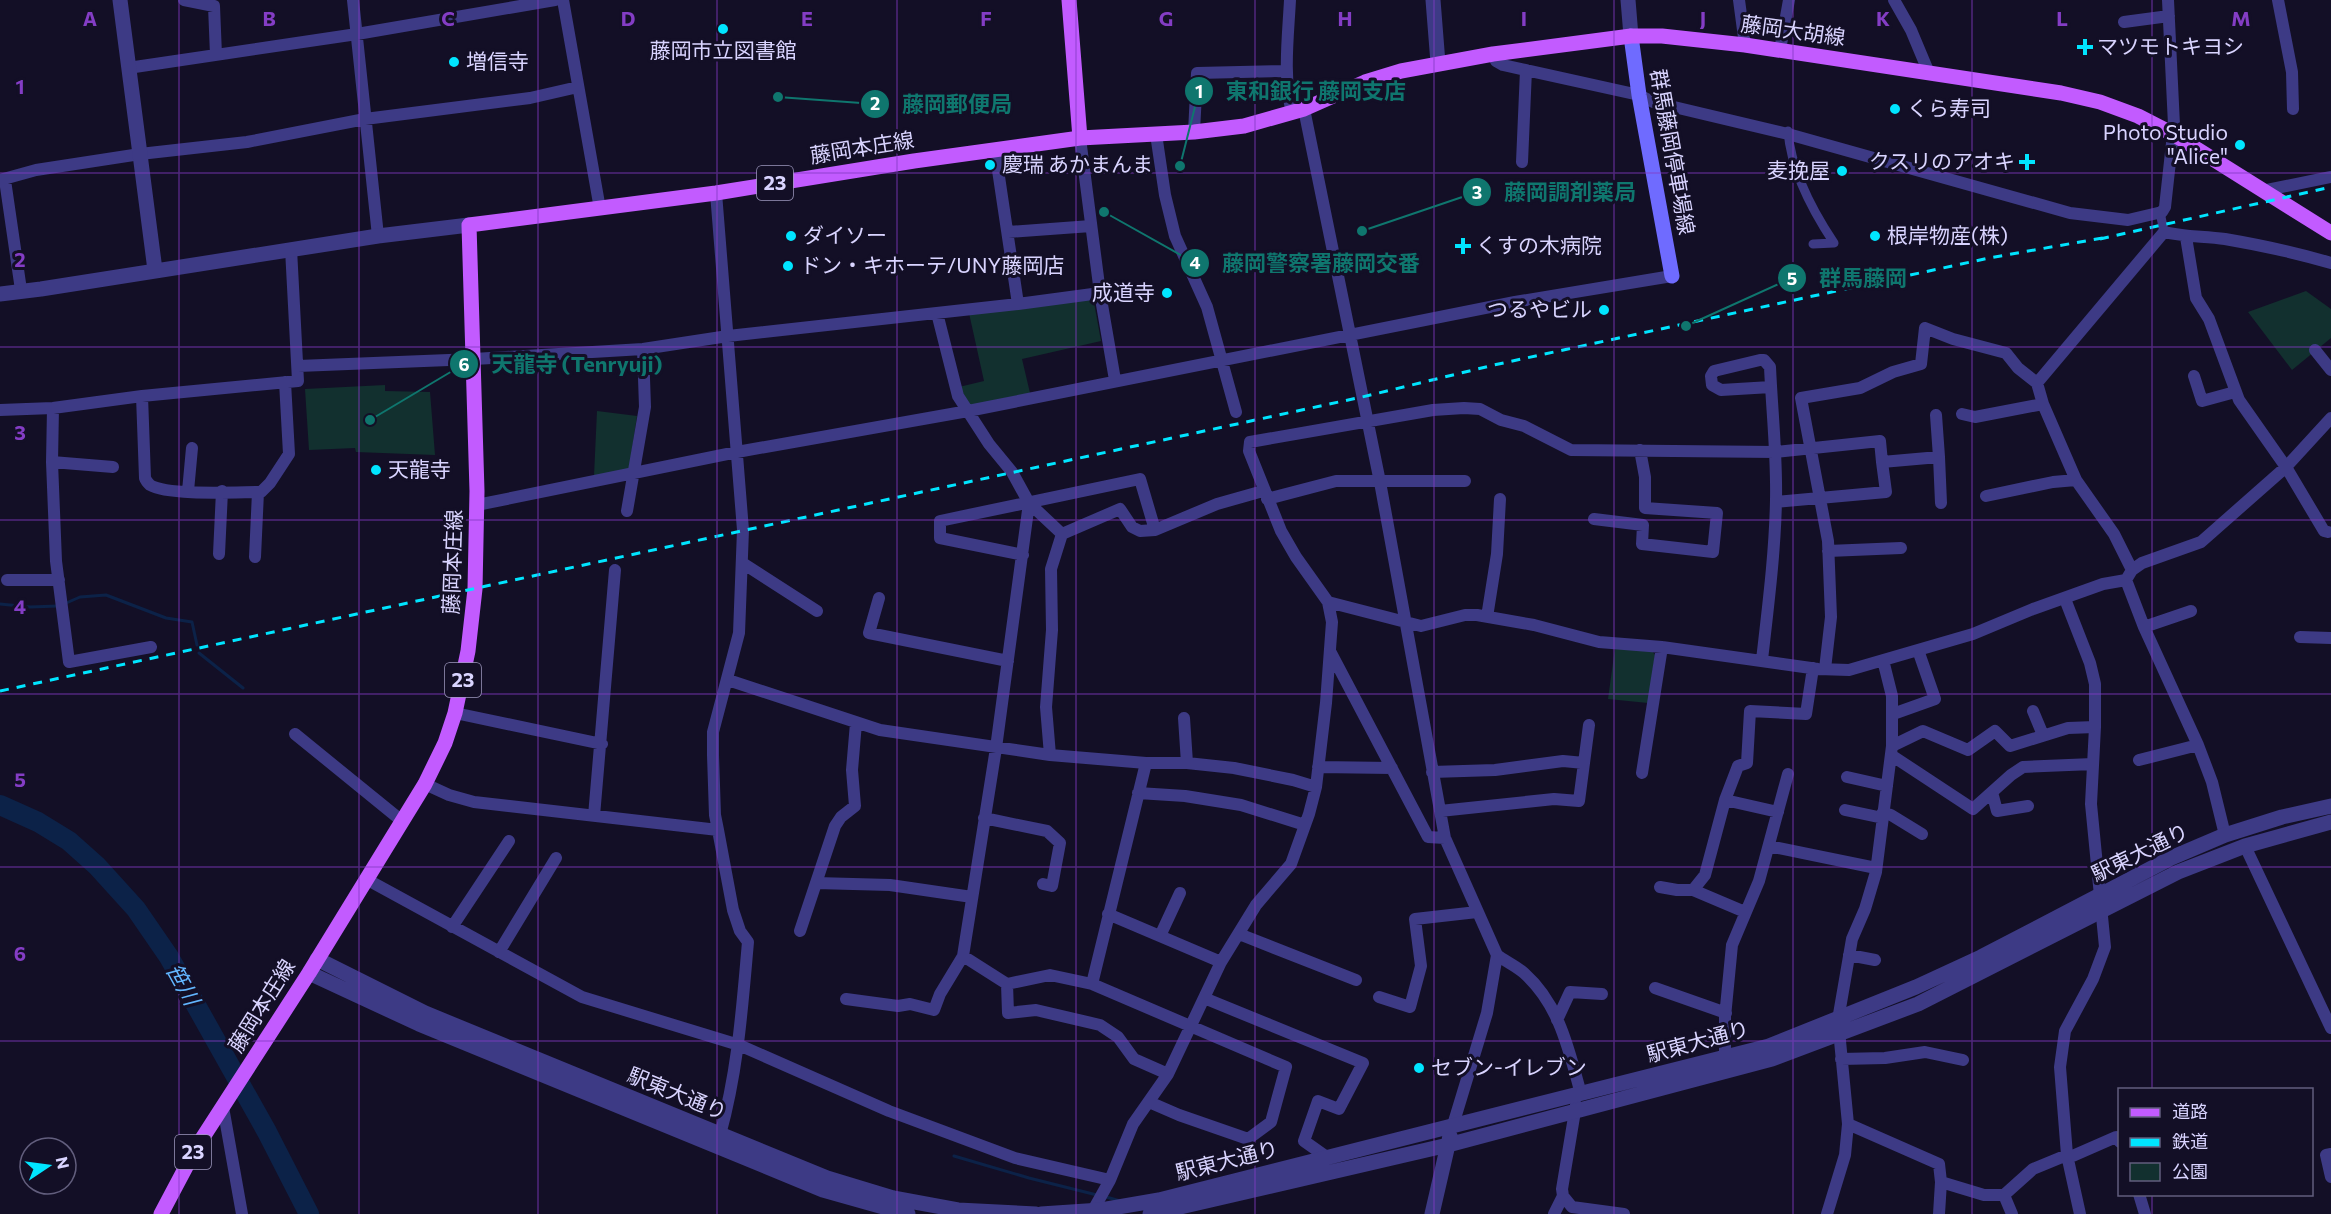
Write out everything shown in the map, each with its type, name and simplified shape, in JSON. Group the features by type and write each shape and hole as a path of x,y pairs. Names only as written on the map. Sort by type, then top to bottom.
{"main road":[{"path":"1069,0 1080,138"},
{"name":"藤岡大胡線","path":"1080,138 1194,132 1244,126 1298,111 1373,79 1401,70 1493,54 1631,36 1662,36 1780,50 2061,93 2100,102 2138,116 2173,134 2331,233"},
{"name":"群馬藤岡停車場線","path":"1631,36 1672,276"},
{"name":"藤岡本庄線","path":"161,1214 196,1148 309,973 425,784 445,743 455,713 471,628 475,589 477,505 469,225 716,193 885,165 1080,138"}],"street":[{"path":"120,0 155,270"},
{"path":"184,0 214,6 216,56"},
{"path":"353,0 378,236"},
{"path":"128,68 357,34 555,0"},
{"path":"562,0 600,209"},
{"path":"1290,0 1286,71 1288,97 1298,111 1351,336 1445,838 1497,955 1524,972 1551,1006 1563,1032 1580,1095 1575,1111 1562,1189 1563,1196 1572,1207 1624,1214"},
{"path":"1433,0 1438,63"},
{"path":"1628,0 1631,36"},
{"path":"1739,0 1745,45"},
{"path":"1780,50 1789,0"},
{"path":"1894,0 1911,30 1929,73"},
{"path":"1493,54 1496,61 1503,65 1640,95 1653,102 1788,131 2070,213 2128,220 2160,213 2165,207 2173,134 2168,0"},
{"path":"2278,0 2292,72 2293,109"},
{"path":"2124,22 2169,16"},
{"path":"1522,162 1526,70"},
{"path":"1194,132 1197,73 1286,71"},
{"path":"21,290 2,180 36,170 140,154 247,142 365,119 530,98 578,87"},
{"path":"1788,131 1794,168 1819,220 1834,243 1813,244"},
{"path":"1156,134 1165,195 1175,236 1207,307 1236,412"},
{"path":"1080,138 1100,293 1115,380"},
{"path":"995,150 1018,304"},
{"path":"2262,191 2331,177"},
{"path":"716,193 744,564 739,633 713,732 715,815 733,910 740,931 748,942 739,1045 732,1092 720,1135"},
{"path":"2160,213 2164,232"},
{"path":"0,294 378,236 469,225"},
{"path":"1008,232 1091,226"},
{"path":"2164,232 2186,237 2224,239 2309,256 2331,263"},
{"path":"2037,383 2164,232"},
{"path":"2186,237 2196,298 2209,319 2235,392 2286,467 2324,531 2328,532"},
{"path":"0,410 53,408 142,396 298,381 291,249"},
{"path":"477,505 737,452 968,411 1515,302 1672,276"},
{"path":"298,366 643,349 728,336 1100,293"},
{"path":"937,313 958,396 989,444 1012,472 1029,503 1045,521 1062,534"},
{"path":"1693,890 1705,875 1725,800 1738,765 1747,763 1750,711 1806,714 1831,617 1828,551 1800,398 1860,388 1893,372 1921,363 1925,328 1953,339 2006,353 2018,368 2037,383 2043,404 2076,480 2114,534 2144,627 2198,744 2212,782 2225,835"},
{"path":"627,510 645,407 643,349"},
{"path":"2315,350 2331,370"},
{"path":"1762,660 1775,542 1776,452 1770,368 1764,360 1714,371 1711,376 1712,385 1721,390 1771,387"},
{"path":"2194,376 2202,401 2235,392"},
{"path":"142,396 144,478 149,485 188,491 258,492 270,483 289,454 285,382"},
{"path":"1962,414 1975,417 2043,404"},
{"path":"53,408 52,462 58,580 69,662 151,647"},
{"path":"1092,1212 1110,1180 1134,1124 1168,1074 1221,962 1256,905 1291,864 1316,787 1332,622 1328,602 1296,557 1281,531 1249,451 1250,442 1433,410 1480,409 1501,420 1524,426 1571,450 1776,452 1880,441 1886,492 1776,502"},
{"path":"1936,415 1941,503"},
{"path":"1328,602 1421,626 1466,615 1487,617 1534,625 1599,642 1662,647 1819,669 1849,670 1973,634 2033,609 2129,575 2142,563 2201,542 2286,467 2331,418"},
{"path":"188,491 192,448"},
{"path":"1640,450 1645,508 1642,544 1713,552 1717,513 1645,508"},
{"path":"1882,462 1939,457"},
{"path":"52,462 113,467"},
{"path":"1023,555 940,538 940,520 1140,478 1155,530"},
{"path":"1986,496 2053,482 2076,480"},
{"path":"1050,755 1046,707 1052,630 1051,569 1062,534 1120,509 1132,527 1140,531 1155,530 1217,504 1336,481 1465,481"},
{"path":"219,554 222,492"},
{"path":"255,557 258,492"},
{"path":"1487,617 1497,554 1500,500"},
{"path":"846,999 898,1006 910,1004 934,1010 940,993 963,956 996,748 1029,503"},
{"path":"1594,519 1643,525"},
{"path":"1828,551 1901,548"},
{"path":"744,564 817,611"},
{"path":"594,816 602,744 615,570"},
{"path":"7,580 58,580"},
{"path":"879,598 869,633 1008,661"},
{"path":"2065,599 2095,684 2091,804 2105,947 2093,979 2065,1030 2061,1067 2068,1156 2080,1214"},
{"path":"2144,627 2191,611"},
{"path":"2300,637 2331,638"},
{"path":"1642,774 1662,647"},
{"path":"1329,650 1428,837 1445,838"},
{"path":"1893,714 1935,699 1918,650"},
{"path":"1827,1214 1845,1155 1848,1124 1838,1027 1852,939 1876,868 1892,750 1893,714 1890,686 1883,660"},
{"path":"728,680 880,730 1050,755 1146,763 1187,763 1244,770 1316,787"},
{"path":"2033,711 2043,735"},
{"path":"455,713 602,744"},
{"path":"1184,718 1187,763"},
{"path":"800,931 835,826 841,817 855,806 852,770 856,723"},
{"path":"1440,811 1554,800 1579,801 1589,724"},
{"path":"1892,750 1923,731 1968,750 1995,731 2010,746 2068,728 2095,727"},
{"path":"295,734 402,821"},
{"path":"2139,760 2198,744"},
{"path":"1892,750 1974,808 2023,767 2093,764"},
{"path":"1432,772 1496,770 1563,761 1584,762"},
{"path":"1092,984 1146,763"},
{"path":"1318,767 1392,768"},
{"path":"1725,1057 1732,945 1758,881 1788,774"},
{"path":"1847,777 1887,786"},
{"path":"425,784 449,795 474,802 718,830"},
{"path":"1992,792 1997,811 2028,806"},
{"path":"1138,794 1185,796 1241,805 1305,825"},
{"path":"1725,800 1778,812"},
{"name":"駅東大通り","path":"2101,903 2171,858 2225,835 2282,817 2331,806"},
{"path":"1845,810 1892,814 1922,834"},
{"path":"984,818 1047,831 1060,843 1052,886 1043,884"},
{"name":"駅東大通り","path":"1150,1214 1448,1145 1772,1059 1913,989 2101,903 2245,846 2331,822"},
{"path":"452,927 509,841"},
{"path":"1769,846 1876,868"},
{"path":"2245,846 2331,1028"},
{"path":"499,952 556,858"},
{"path":"366,879 582,997 739,1045 889,1111 1015,1158 1110,1180"},
{"path":"816,882 890,885 972,897"},
{"path":"1660,887 1693,890 1744,912"},
{"path":"1160,936 1180,893"},
{"path":"1379,997 1410,1007 1421,966 1415,919 1477,912"},
{"path":"1108,914 1221,962"},
{"path":"1239,934 1356,980"},
{"path":"1432,1214 1453,1125 1487,1013 1497,955"},
{"path":"1849,955 1875,960"},
{"path":"963,956 1006,984 1050,975 1092,984 1286,1066 1271,1122 1248,1139 1149,1102"},
{"name":"駅東大通り","path":"317,959 425,1013 827,1178 893,1198 958,1210 1036,1214"},
{"name":"駅東大通り","path":"309,973 419,1024 812,1186 891,1211 908,1214"},
{"path":"1006,984 1008,1013 1036,1010 1100,1025 1118,1036 1134,1059 1168,1074"},
{"path":"1655,988 1726,1013"},
{"path":"1557,1020 1570,992 1602,994"},
{"path":"1204,998 1363,1063 1339,1110 1318,1101 1304,1141 1328,1158"},
{"name":"駅東大通り","path":"1041,1214 1092,1212 1159,1200 1580,1095 1838,1027"},
{"path":"1841,1059 1885,1058 1925,1052 1964,1060"},
{"path":"223,1107 242,1214"},
{"path":"1848,1124 1939,1164 1940,1214"},
{"path":"1941,1182 1984,1195 2004,1195 2033,1169 2116,1137 2118,1140"},
{"path":"2331,1154 2326,1155 2331,1177"},
{"path":"2004,1195 2012,1214"},
{"path":"1554,1214 1563,1196"},
{"path":"2140,1196 2145,1214"}],"green space":[{"path":"2306,291 2331,309 2331,338 2292,370 2248,312"},
{"path":"1093,297 1101,341 1022,359 1030,393 970,406 959,387 984,381 969,313"},
{"path":"385,385 385,391 430,392 435,455 356,452 355,448 309,450 305,389"},
{"path":"597,411 637,416 629,469 594,476"},
{"path":"1615,648 1652,651 1655,655 1648,703 1608,699"}],"waterway":[{"path":"64,604 80,597 106,595 166,618 192,622 197,645"},
{"path":"0,604 30,607 58,606"},
{"path":"199,653 243,688"},
{"name":"笹川","path":"0,805 38,822 69,841 97,866 136,909 169,957 267,1132 309,1214"},
{"path":"954,1156 1097,1195"},
{"path":"1103,1196 1120,1201"}],"railway":[{"path":"2100,239 2331,187"},
{"path":"0,691 1362,397 1494,365 1989,258 2108,237"}],"place":[{"name":"藤岡市立図書館","path":"723,29"},
{"name":"マツモトキヨシ","path":"2085,47"},
{"name":"増信寺","path":"454,62"},
{"name":"藤岡郵便局","path":"778,97"},
{"name":"くら寿司","path":"1895,109"},
{"name":"Photo Studio \"Alice\"","path":"2240,145"},
{"name":"クスリのアオキ","path":"2027,162"},
{"name":"慶瑞 あかまんま","path":"990,165"},
{"name":"東和銀行 藤岡支店","path":"1180,166"},
{"name":"麦挽屋","path":"1842,171"},
{"name":"藤岡警察署藤岡交番","path":"1104,212"},
{"name":"藤岡調剤薬局","path":"1362,231"},
{"name":"ダイソー","path":"791,236"},
{"name":"根岸物産(株)","path":"1875,236"},
{"name":"くすの木病院","path":"1463,246"},
{"name":"ドン・キホーテ/UNY藤岡店","path":"788,266"},
{"name":"成道寺","path":"1167,293"},
{"name":"つるやビル","path":"1604,310"},
{"name":"群馬藤岡","path":"1686,326"},
{"name":"天龍寺 (Tenryuji)","path":"370,420"},
{"name":"天龍寺","path":"376,470"},
{"name":"セブン-イレブン","path":"1419,1068"}]}
